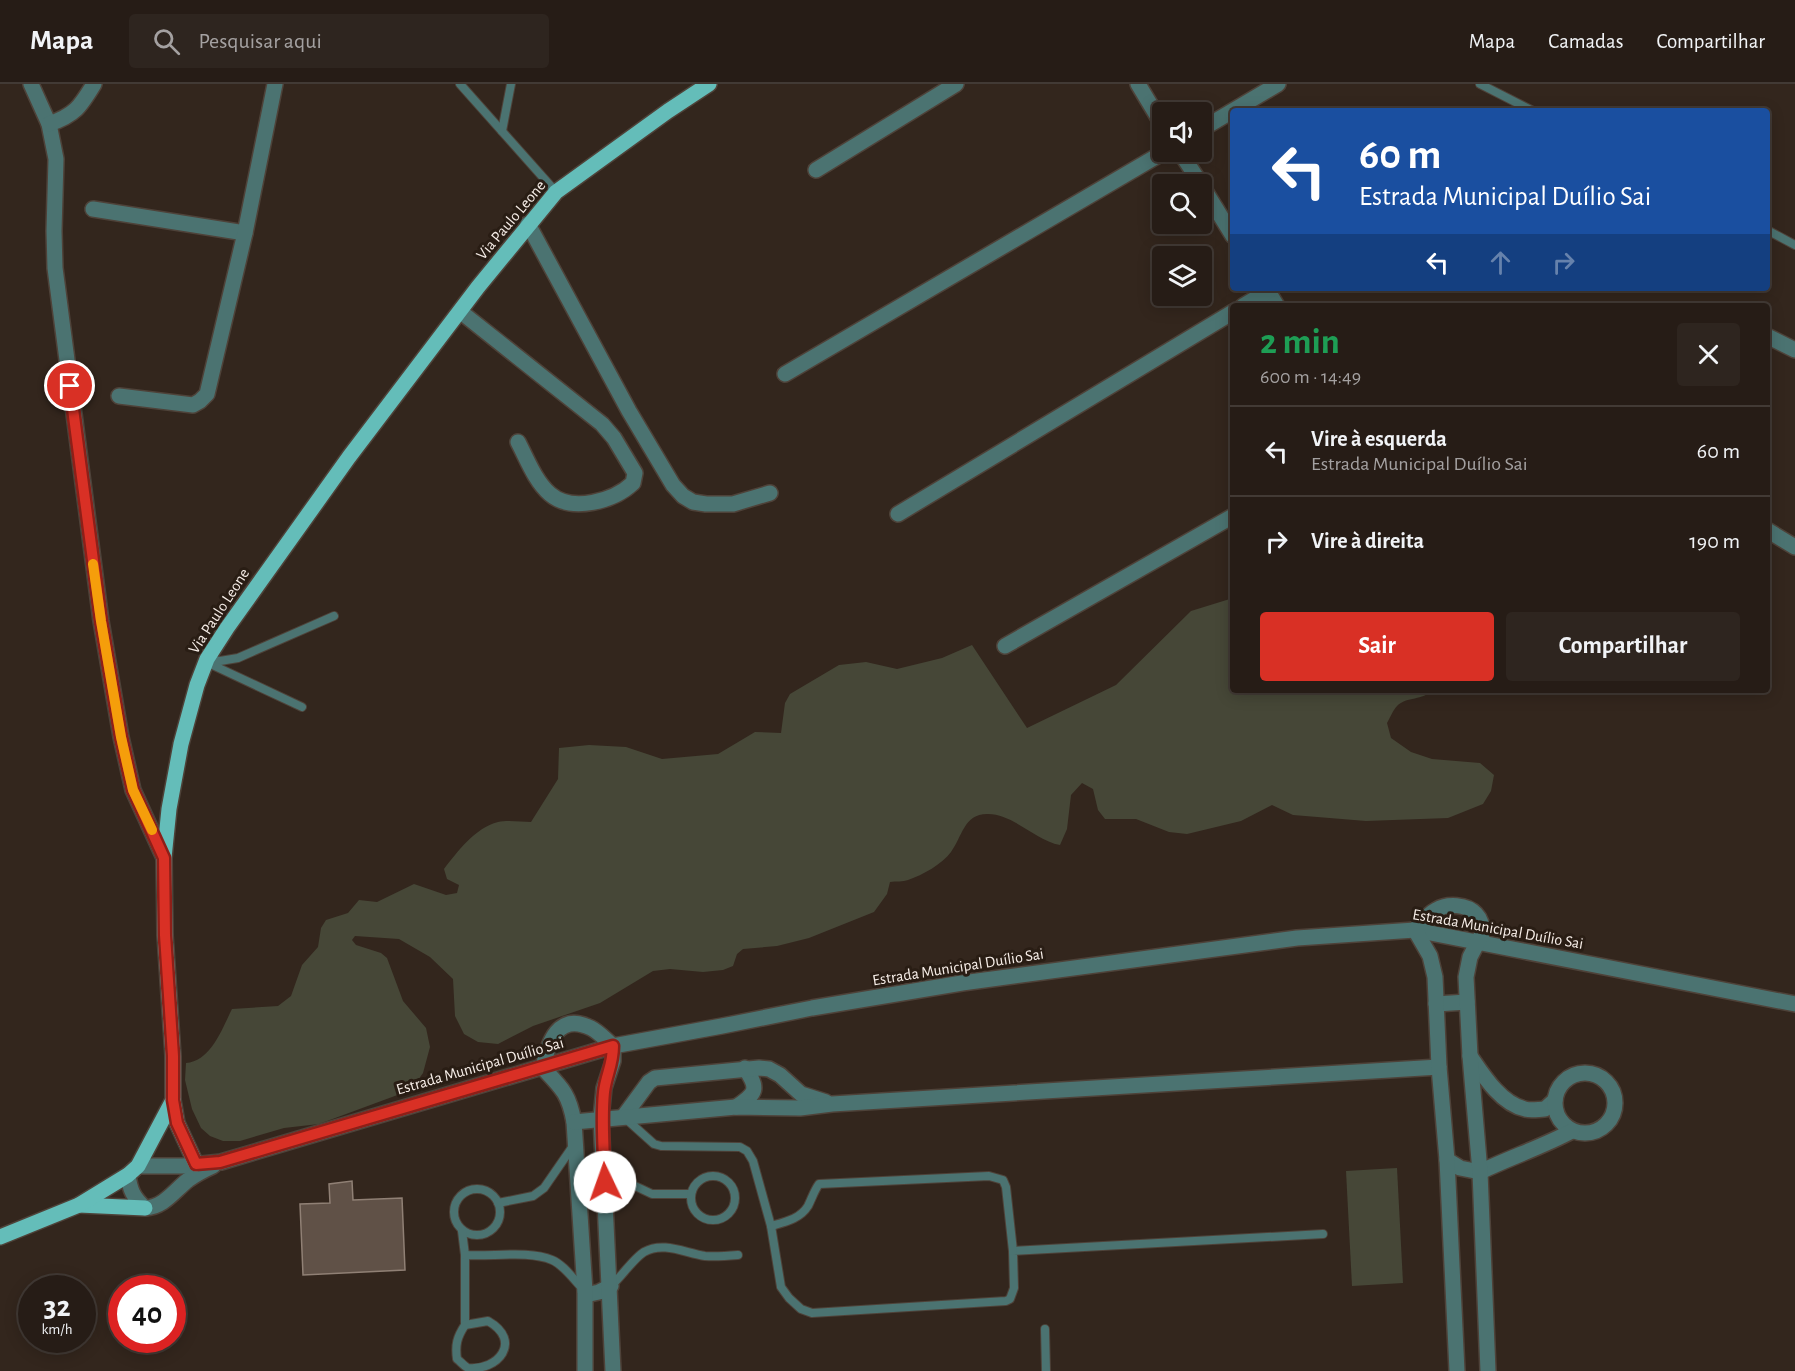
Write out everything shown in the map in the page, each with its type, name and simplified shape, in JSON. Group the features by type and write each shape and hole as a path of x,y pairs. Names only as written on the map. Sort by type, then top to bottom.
{"main road":[{"name":"Via Paulo Leone","path":"0,1237 79,1205 133,1170 173,1100 173,1056 165,935 164,858 169,809 181,744 206,661 349,457 528,224 556,192 668,111 710,84"},
{"path":"173,1100 177,1123 196,1164"},
{"path":"79,1205 145,1208"}],"street":[{"path":"31,84 49,124 56,159 54,231 56,268 101,621 121,737 133,790 164,858"},
{"path":"49,124 68,118 84,101 94,84"},
{"path":"119,396 193,405 207,394 245,233 274,84"},
{"path":"816,170 956,84"},
{"path":"1137,84 1152,108"},
{"path":"1237,108 1278,84"},
{"path":"1212,123 1230,112"},
{"path":"785,374 1152,159"},
{"path":"1212,203 1230,231"},
{"path":"93,209 245,233"},
{"path":"528,224 623,402 673,485 683,496 693,502 706,504 733,504 770,492"},
{"path":"1248,303 1266,291"},
{"path":"460,312 602,424 614,438 634,472 633,483 608,500 583,503 562,501 542,485 518,442"},
{"path":"898,514 1230,314"},
{"path":"1770,338 1795,350"},
{"path":"1005,646 1230,518"},
{"path":"1770,532 1795,547"},
{"path":"1457,1371 1448,1160 1439,1068 1435,977 1430,956 1415,930 1434,910 1446,906 1469,909 1478,915 1483,932 1470,957 1466,977 1480,1172 1488,1371"},
{"name":"Estrada Municipal Duílio Sai","path":"133,1170 220,1162 613,1046 812,1008 962,983 1298,938 1415,930 1795,1004"},
{"path":"1436,1004 1467,1002"},
{"path":"585,1371 585,1291 574,1122 570,1102 562,1087 543,1068 546,1048 553,1035 560,1027 571,1023 582,1024 593,1029 613,1046 613,1061 604,1088 601,1118 611,1286 613,1371"},
{"path":"1470,1056 1491,1086 1504,1098 1525,1109 1545,1109 1555,1100"},
{"path":"624,1116 655,1078 745,1068 769,1069 780,1075 801,1094 832,1104"},
{"path":"736,1107 749,1099 755,1089 755,1084 745,1068"},
{"path":"574,1122 736,1107 800,1108 832,1104 1439,1068"},
{"path":"1590,1073 1601,1077 1610,1086 1615,1097 1615,1109 1610,1120 1602,1129 1589,1134 1572,1131 1562,1123 1556,1112 1555,1100 1559,1088 1567,1079 1578,1074 1590,1073"},
{"path":"640,1094 664,1114"},
{"path":"1448,1160 1460,1168 1480,1172 1543,1146 1572,1131"},
{"path":"133,1170 130,1190 145,1208 160,1205 196,1174 220,1162"},
{"path":"163,1167 171,1184 170,1195"},
{"path":"585,1291 590,1294 611,1286"}],"lane":[{"path":"460,84 556,192"},
{"path":"502,130 511,84"},
{"path":"1480,84 1527,108"},
{"path":"1770,232 1795,245"},
{"path":"206,661 238,658 334,616"},
{"path":"206,661 302,707"},
{"path":"624,1116 654,1144 661,1146 740,1147 747,1151 753,1161 771,1226 780,1287 801,1309 812,1313 1006,1301 1010,1299 1014,1288 1013,1251 1006,1187 1003,1180 989,1176 819,1184 808,1206 800,1214 790,1221 771,1226"},
{"path":"498,1203 532,1197 544,1188 575,1142"},
{"path":"604,1161 633,1185 652,1194 692,1194"},
{"path":"715,1176 722,1178 733,1189 736,1196 735,1204 726,1217 709,1220 701,1217 695,1210 691,1202 692,1194 700,1180 715,1176"},
{"path":"462,1231 478,1236 494,1228 499,1220 500,1211 493,1195 485,1190 475,1189 459,1197 454,1206 456,1223 462,1231 465,1256 465,1325 458,1335 455,1346 457,1359 468,1368 482,1371 496,1366 505,1355 505,1339 499,1327 488,1321 465,1325"},
{"path":"1013,1251 1323,1234"},
{"path":"611,1286 638,1257 651,1249 666,1247 706,1256 738,1255"},
{"path":"465,1256 491,1257 518,1254 553,1260 585,1291"},
{"path":"1045,1329 1046,1371"}],"green space":[{"path":"1230,599 1230,693 1428,693 1405,701 1396,708 1387,723 1391,738 1411,752 1432,759 1480,763 1494,775 1491,791 1483,804 1448,818 1366,821 1293,815 1272,805 1241,821 1187,834 1169,832 1136,819 1105,819 1098,810 1093,789 1082,783 1071,795 1067,829 1060,845 1005,818 996,815 979,815 968,822 951,852 937,865 908,880 890,882 887,894 874,912 809,938 777,946 743,949 737,954 733,966 723,970 653,971 600,1003 533,1026 498,1044 478,1042 464,1034 455,1016 453,979 430,957 399,939 355,936 352,940 356,945 381,953 387,958 403,1001 426,1028 430,1047 423,1073 411,1090 319,1124 284,1128 240,1141 223,1141 210,1136 201,1128 192,1109 185,1080 186,1063 202,1057 215,1043 232,1009 278,1006 291,996 302,965 318,947 321,928 326,920 348,913 359,900 377,902 414,884 446,895 457,893 459,885 447,879 444,869 468,841 482,829 502,821 531,822 558,779 559,748 589,745 626,747 662,759 718,754 755,732 781,733 785,703 790,694 839,665 866,662 897,669 942,658 972,645 1027,728 1116,685 1191,611"},
{"path":"1397,1168 1403,1283 1352,1286 1346,1171"}],"building":[{"path":"352,1181 353,1200 402,1198 405,1270 303,1275 300,1204 330,1203 329,1184"}],"slow traffic":[{"path":"93,564 121,737 133,790 152,830"}],"route":[{"path":"70,386 101,621 121,737 133,790 164,858 165,935 173,1056 173,1100 177,1123 196,1164 220,1162 613,1046 613,1061 604,1088 601,1118 605,1182"}]}
